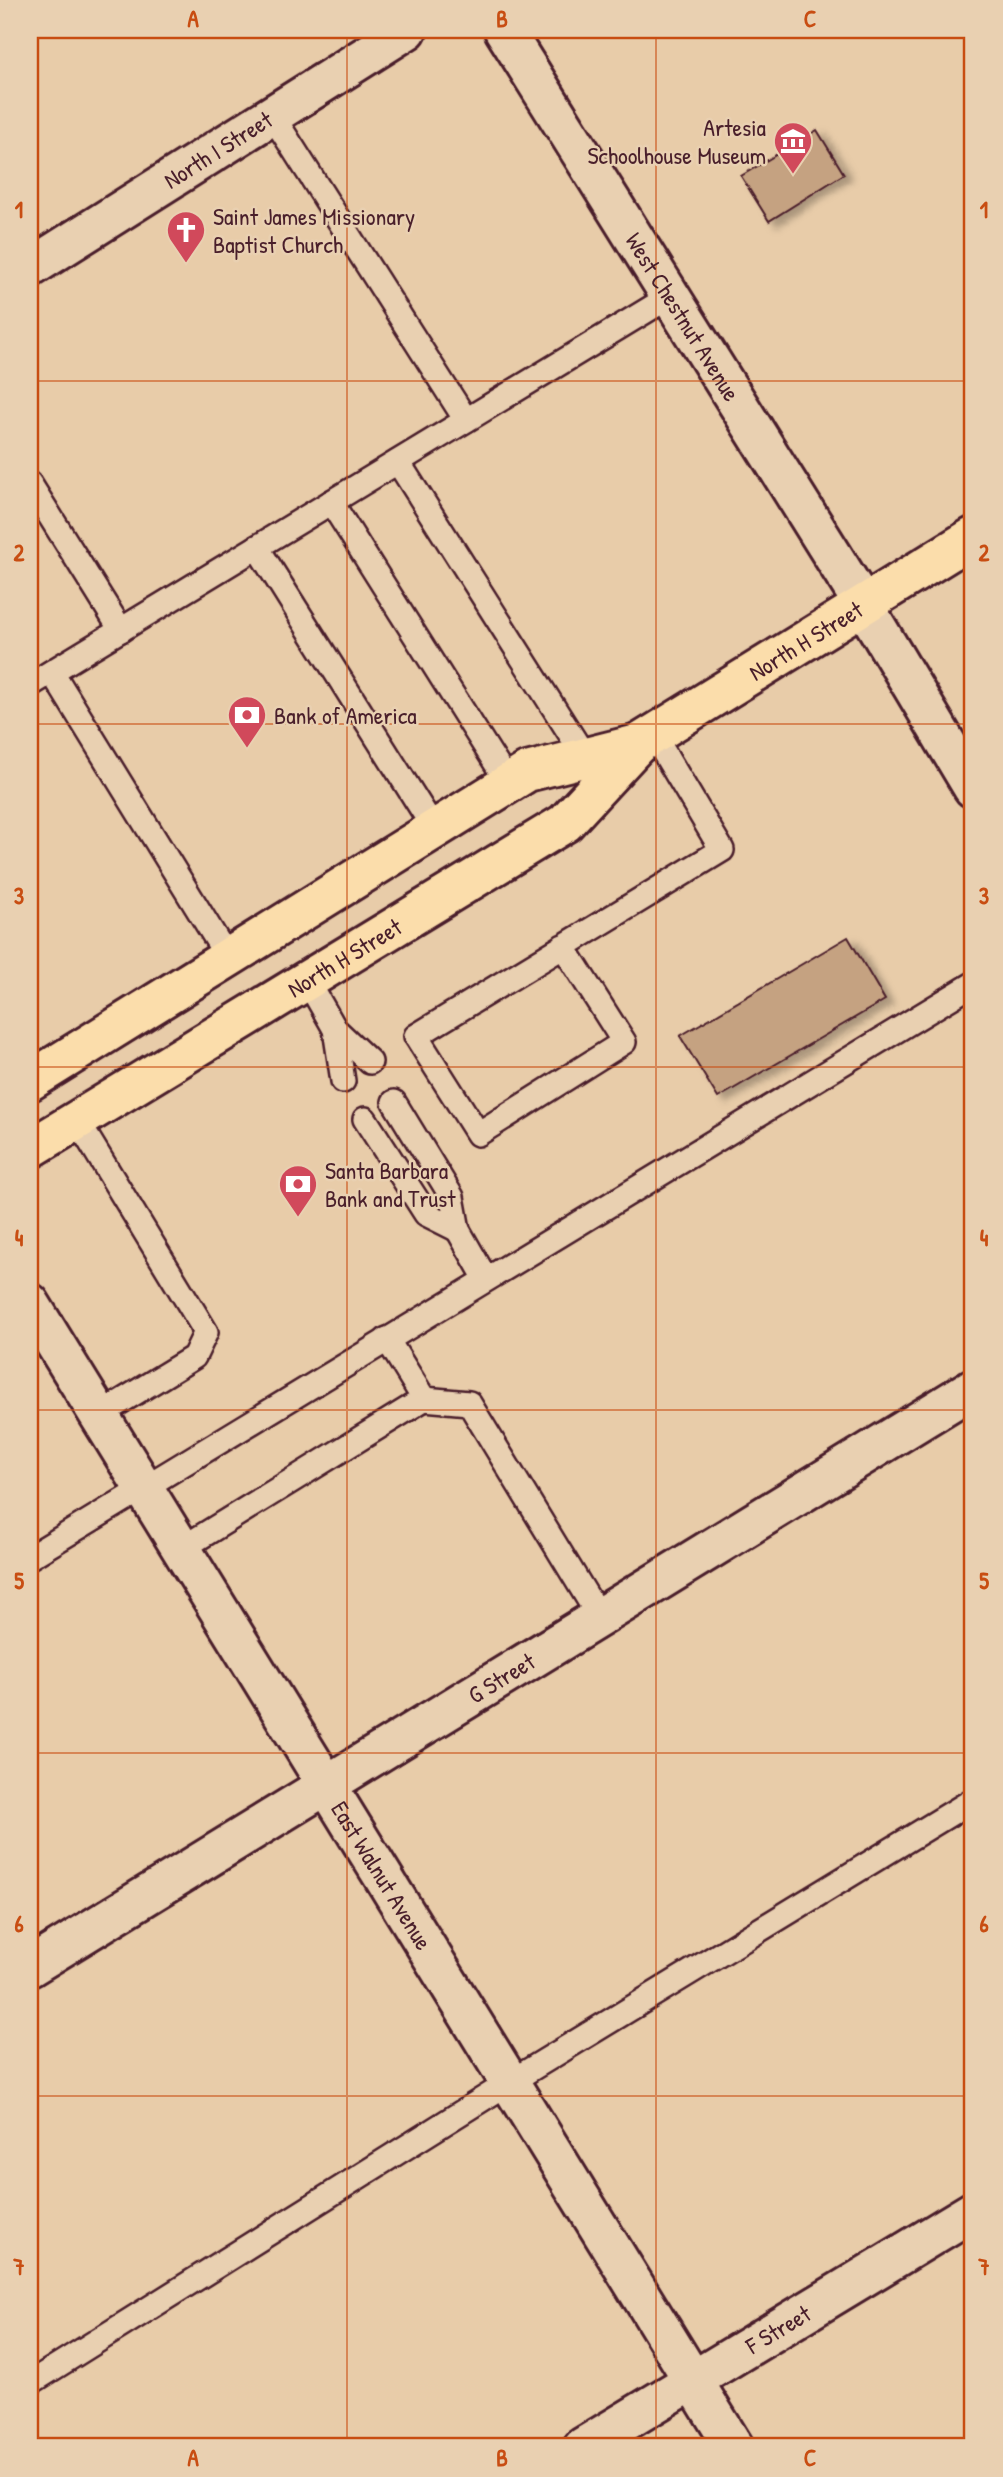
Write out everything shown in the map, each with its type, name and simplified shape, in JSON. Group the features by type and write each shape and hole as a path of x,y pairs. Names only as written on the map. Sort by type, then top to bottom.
{"highway":[{"name":"North H Street","path":"30,1149 565,823 646,739 973,537"},
{"name":"North H Street","path":"30,1081 527,772 646,739"}],"street":[{"name":"North I Street","path":"30,268 407,30"},
{"name":"West Chestnut Avenue","path":"504,30 863,604 973,788"},
{"name":"East Walnut Avenue","path":"30,1303 734,2447"},
{"name":"G Street","path":"30,1967 973,1388"},
{"name":"F Street","path":"583,2447 973,2211"}],"lane":[{"path":"272,116 466,420"},
{"path":"30,685 669,297"},
{"path":"398,462 585,757"},
{"path":"30,484 121,630"},
{"path":"331,502 509,784"},
{"path":"257,547 435,830"},
{"path":"52,672 228,958"},
{"path":"563,946 624,1042 478,1134 416,1036 563,946 722,850 646,739"},
{"path":"307,980 335,1029 370,1062"},
{"path":"30,1557 973,984"},
{"path":"335,1029 343,1081"},
{"path":"394,1102 452,1197 458,1230 486,1279"},
{"path":"365,1119 426,1214 458,1230"},
{"path":"77,1120 206,1332 194,1357 99,1415"},
{"path":"387,1339 424,1399"},
{"path":"181,1549 424,1399 469,1403 600,1618"},
{"path":"30,2382 510,2082 973,1800"}],"building":[{"name":"Artesia Schoolhouse Museum","path":"817,130 844,174 769,221 741,176"},
{"path":"848,937 885,1000 718,1098 680,1036"}],"place":[{"name":"Artesia Schoolhouse Museum","path":"793,175"},
{"name":"Saint James Missionary Baptist Church","path":"186,264"},
{"name":"Bank of America","path":"247,749"},
{"name":"Santa Barbara Bank and Trust","path":"298,1218"}]}
